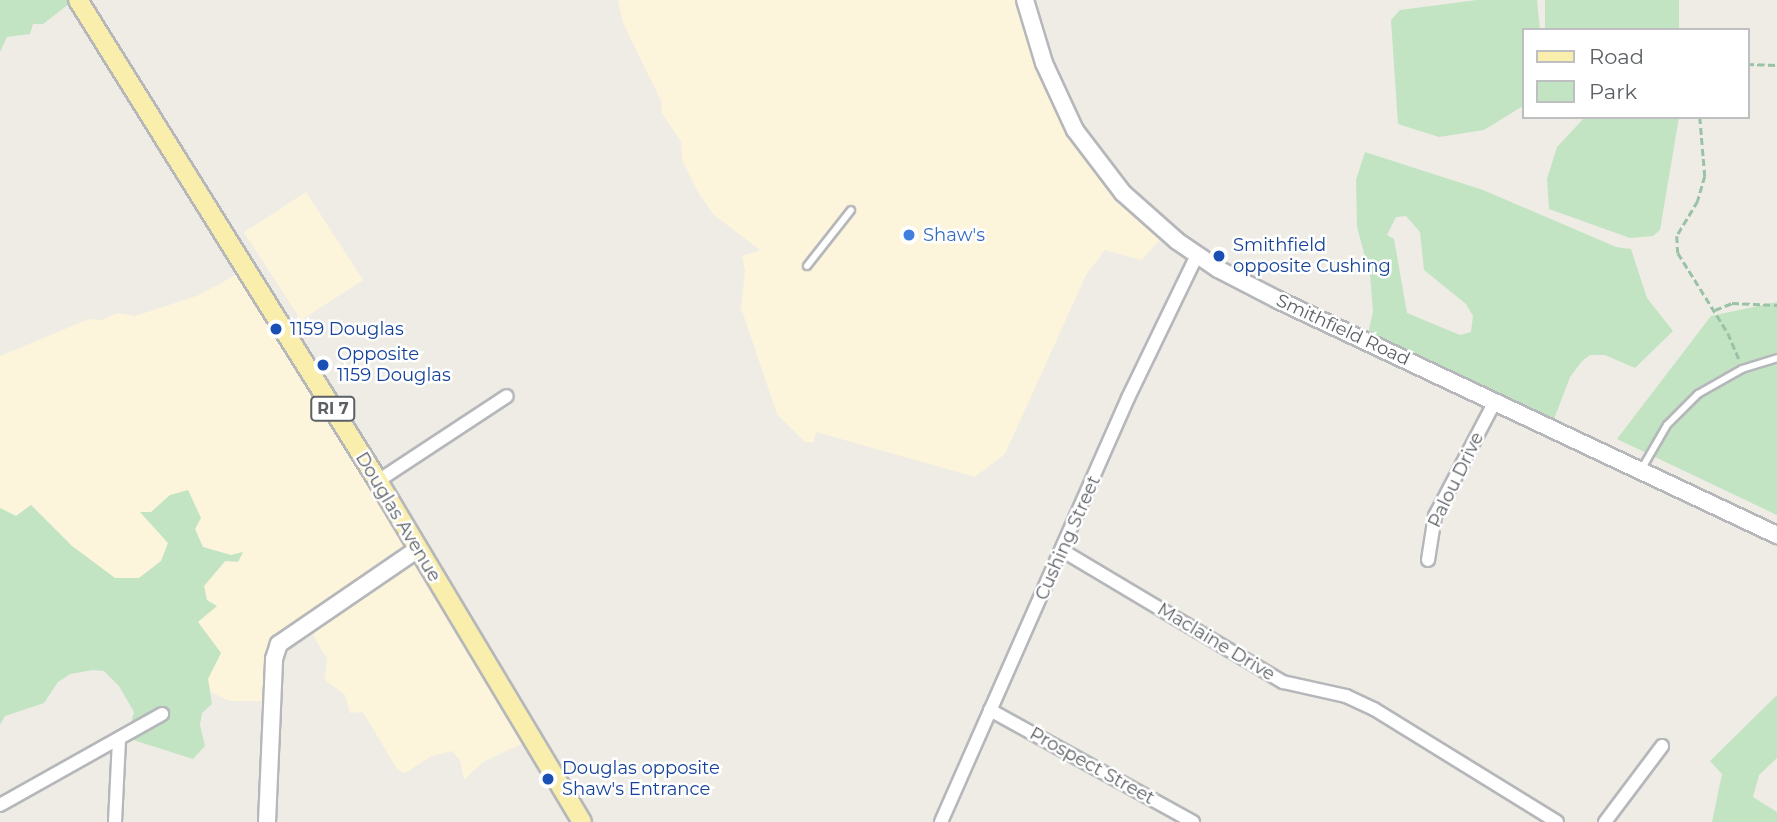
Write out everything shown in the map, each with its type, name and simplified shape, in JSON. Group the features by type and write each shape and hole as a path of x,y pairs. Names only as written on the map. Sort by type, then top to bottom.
{"main road":[{"name":"Douglas Avenue","path":"78,0 378,481 582,822"},
{"name":"Smithfield Road","path":"1026,0 1044,63 1075,130 1128,198 1197,254 1266,293 1494,403 1640,472 1775,530"},
{"path":"267,822 274,659 289,633 418,550"}],"street":[{"name":"Cushing Street","path":"942,822 1197,254"},
{"path":"378,481 507,396"},
{"name":"Palou Drive","path":"1428,560 1435,516 1494,403"},
{"name":"Maclaine Drive","path":"1063,551 1283,682 1346,696 1374,709 1557,822"},
{"name":"Prospect Street","path":"990,710 1193,822"},
{"path":"0,805 162,714"},
{"path":"115,822 119,739"},
{"path":"1605,822 1662,746"}],"lane":[{"path":"807,266 851,210"},
{"path":"1640,472 1650,448 1681,408 1742,369 1777,358"}],"path":[{"path":"1749,64 1777,65"},
{"path":"1700,119 1705,176 1698,201 1677,236 1678,253 1714,310 1742,369"},
{"path":"1714,310 1732,303 1777,305"}],"shaded area":[{"path":"618,0 1032,0 1044,43 1085,131 1163,237 1141,260 1105,250 1086,275 1005,454 975,477 816,432 814,442 805,442 777,414 741,308 745,271 742,256 760,250 714,215 697,191 682,160 681,142 661,112 662,103 623,23"},
{"path":"306,192 363,280 301,320 244,232"},
{"path":"241,272 532,739 483,762 464,780 460,760 452,751 432,756 405,773 397,769 363,712 350,713 345,695 325,680 327,659 308,627 283,646 269,701 229,701 211,692 208,679 221,653 198,622 207,600 204,586 226,561 242,552 231,556 203,547 195,529 167,500 151,513 141,513 168,543 161,561 139,578 115,578 72,546 31,505 16,516 0,508 0,356 89,319 102,320 117,313 135,316 199,295"}],"green space":[{"path":"0,0 74,0 43,24 33,24 30,34 7,37 0,52"},
{"path":"1477,0 1537,0 1540,28 1522,28 1522,107 1484,130 1439,137 1398,124 1391,20 1400,10"},
{"path":"1545,0 1679,0 1679,28 1545,28"},
{"path":"1583,119 1679,119 1660,230 1653,236 1630,238 1549,209 1547,179 1557,147"},
{"path":"1365,152 1483,190 1616,247 1631,249 1647,298 1673,331 1635,368 1605,355 1590,355 1582,361 1570,377 1551,427 1366,344 1373,311 1370,275 1357,227 1356,180","holes":["1406,216 1420,232 1424,270 1466,304 1473,316 1471,332 1460,335 1407,313 1394,239 1387,235 1396,217"]},
{"path":"1777,302 1777,515 1617,439 1711,316"},
{"path":"188,490 201,518 195,529 203,547 231,555 243,552 238,562 225,561 204,586 207,600 217,606 198,622 221,653 208,679 212,704 202,713 200,725 205,746 193,759 127,738 134,712 119,686 104,671 70,674 58,682 44,703 5,716 0,725 0,508 16,516 31,505 72,546 115,578 139,578 161,561 168,543 140,512 151,512 170,495"},
{"path":"1777,695 1777,758 1759,775 1753,797 1777,812 1777,822 1712,822 1722,774 1710,761"}],"place":[{"name":"Shaw's","path":"909,235"},
{"name":"Smithfield opposite Cushing","path":"1219,256"},
{"name":"1159 Douglas","path":"276,329"},
{"name":"Opposite 1159 Douglas","path":"323,365"},
{"name":"Douglas opposite Shaw's Entrance","path":"548,779"}]}
